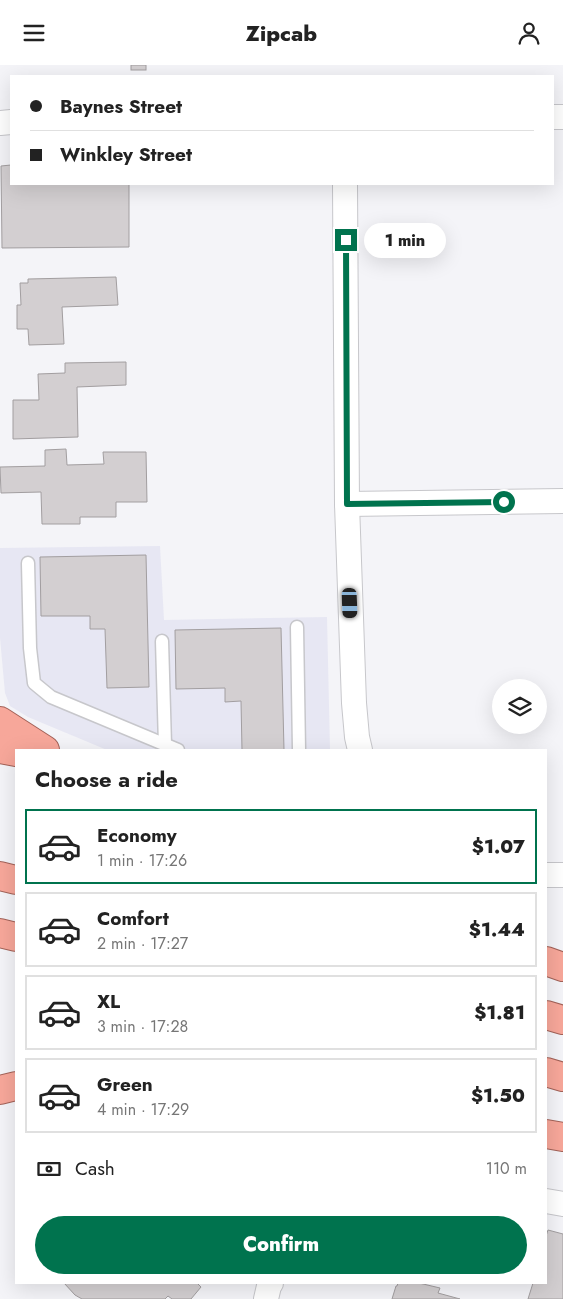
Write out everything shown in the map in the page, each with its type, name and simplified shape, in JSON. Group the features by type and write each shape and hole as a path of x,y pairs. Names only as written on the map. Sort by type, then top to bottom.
{"highway":[{"path":"0,721 43,749"},
{"path":"0,749 15,752"},
{"path":"0,876 15,880"},
{"path":"0,933 15,937"},
{"path":"547,961 563,967"},
{"path":"547,1015 563,1020"},
{"path":"547,1073 563,1077"},
{"path":"0,1075 15,1075"},
{"path":"0,1090 15,1086"},
{"path":"547,1134 563,1137"}],"street":[{"path":"345,185 347,504 354,703 360,749"},
{"path":"347,504 563,501"},
{"path":"547,875 563,875"},
{"path":"547,1201 563,1204"},
{"path":"266,1299 270,1284"},
{"path":"279,1299 280,1284"}],"lane":[{"path":"28,563 30,647 34,683 51,697 175,749"},
{"path":"297,627 299,749"},
{"path":"162,641 165,745"}],"shaded area":[{"path":"160,546 164,620 327,617 330,749 105,749 28,717 10,706 5,693 0,638 0,548"}],"building":[{"path":"131,65 146,65 146,70 131,70"},
{"path":"10,165 10,185 129,185 129,247 2,248 1,166"},
{"path":"116,277 118,305 62,307 64,344 29,345 28,329 17,329 17,305 21,305 20,283 28,283 28,279"},
{"path":"126,362 126,385 77,387 78,437 13,439 13,400 39,400 38,374 65,373 65,363"},
{"path":"66,449 67,465 104,464 103,452 146,452 147,502 116,502 116,517 80,517 80,524 42,524 41,492 1,493 0,467 45,466 45,450"},
{"path":"146,555 149,687 107,688 105,629 90,629 90,616 41,616 40,557"},
{"path":"281,628 284,749 242,749 241,701 225,702 225,688 176,689 175,630"},
{"path":"548,1230 563,1234 563,1299 528,1299 533,1284 547,1284"},
{"path":"65,1284 198,1284 201,1287 191,1299 172,1299 168,1296 165,1299 82,1299 75,1295"},
{"path":"398,1284 423,1284 440,1288 438,1293 460,1299 392,1299"}],"route":[{"path":"346,240 347,504 504,502"}]}
